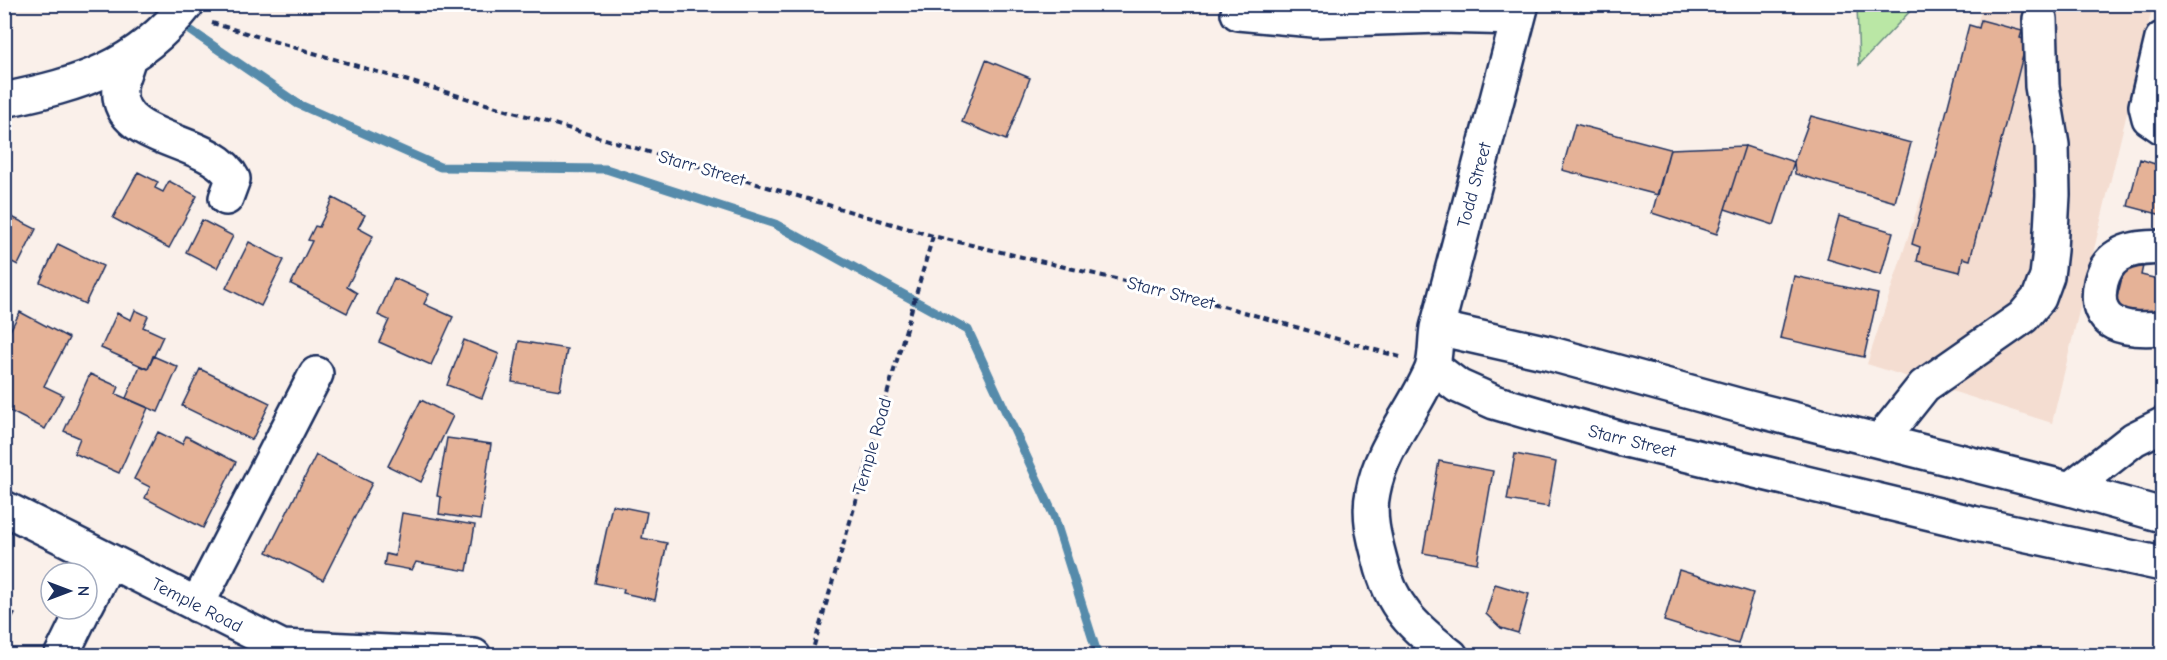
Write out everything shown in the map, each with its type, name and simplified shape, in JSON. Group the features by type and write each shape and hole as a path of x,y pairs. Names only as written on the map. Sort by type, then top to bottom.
{"street":[{"path":"1238,12 1313,20 1520,11"},
{"name":"Todd Street","path":"1433,367 1437,328 1520,11"},
{"path":"4,100 57,89 92,77 128,60 175,17"},
{"path":"1881,440 1924,386 2023,316 2039,298 2047,276 2053,195 2052,145 2042,86 2040,19"},
{"path":"2163,39 2146,106 2149,118 2163,127"},
{"path":"128,60 120,88 123,109 138,125 200,151 227,168 233,179 226,198"},
{"path":"2163,247 2132,249 2119,255 2108,264 2098,294 2105,317 2115,324 2128,329 2163,328"},
{"path":"1437,328 1548,353 1741,406 1881,440 2163,515"},
{"path":"1433,367 1377,477 1371,511 1382,568 1403,615 1427,638 1451,656"},
{"name":"Starr Street","path":"1433,367 1458,386 1494,402 1622,439 1972,523 2163,564"},
{"path":"197,605 316,374"},
{"path":"2070,489 2134,439 2163,425"},
{"name":"Temple Road","path":"4,508 197,605 280,651 474,656"},
{"path":"99,581 109,561"},
{"path":"61,656 78,621"}],"path":[{"name":"Starr Street","path":"175,17 933,236 1188,296 1433,367"},
{"name":"Temple Road","path":"811,656 933,236"}],"shaded area":[{"path":"1983,5 2153,5 2052,423 1867,364"}],"green space":[{"path":"1857,5 1916,5 1859,65"}],"building":[{"path":"1981,20 2022,31 2020,38 2027,40 1970,260 1963,258 1960,272 1917,261 1920,247 1912,244 1969,25 1979,28"},
{"path":"986,60 1030,78 1006,140 962,122"},
{"path":"1811,116 1911,143 1895,202 1795,174 1794,162"},
{"path":"1575,124 1670,149 1658,195 1562,170"},
{"path":"1745,146 1794,162 1774,225 1725,209"},
{"path":"1745,146 1717,234 1652,213 1670,149"},
{"path":"2158,151 2162,152 2162,215 2128,206 2140,159 2155,164"},
{"path":"138,172 158,182 155,188 163,192 169,181 197,196 169,248 113,218"},
{"path":"333,198 365,215 358,228 373,236 347,287 357,293 347,313 291,284 312,241 308,240 315,226 319,227"},
{"path":"4,213 36,229 18,265 4,258"},
{"path":"1839,216 1893,232 1881,275 1827,259"},
{"path":"202,220 233,236 217,268 186,252"},
{"path":"249,242 284,260 261,306 226,288"},
{"path":"58,244 103,266 85,304 40,282"},
{"path":"2126,262 2143,266 2141,275 2158,279 2162,264 2162,318 2112,317"},
{"path":"1794,276 1878,294 1864,357 1780,338"},
{"path":"394,278 429,294 424,304 453,317 431,365 379,342 389,320 378,315"},
{"path":"135,310 148,316 143,327 163,336 148,369 101,348 117,313 131,320"},
{"path":"20,312 69,338 44,386 63,395 45,429 4,408 4,342"},
{"path":"464,340 499,354 482,398 447,385"},
{"path":"519,341 567,349 560,390 512,382"},
{"path":"153,356 178,367 158,412 126,398 140,366 148,369"},
{"path":"200,369 270,403 252,440 182,406"},
{"path":"90,374 119,387 116,394 148,408 119,473 74,453 80,438 64,431"},
{"path":"421,400 453,416 421,482 388,466"},
{"path":"158,432 182,444 186,436 236,462 203,528 145,498 150,487 134,479"},
{"path":"447,438 491,444 480,520 439,514 441,497 437,496"},
{"path":"1515,454 1556,462 1548,507 1507,500"},
{"path":"316,455 372,483 323,580 267,552"},
{"path":"1439,461 1493,471 1477,563 1423,553"},
{"path":"612,505 647,512 642,538 667,543 655,600 623,593 624,589 595,583"},
{"path":"402,513 475,525 467,571 416,562 412,570 384,565 386,554 395,556"},
{"path":"1679,570 1753,593 1738,644 1664,621"},
{"path":"1495,584 1529,594 1518,633 1501,628 1486,614"},
{"path":"4,608 15,614 4,633"}],"waterway":[{"path":"152,4 298,104 440,167 606,169 775,224 968,330 1054,516 1098,656"}]}
